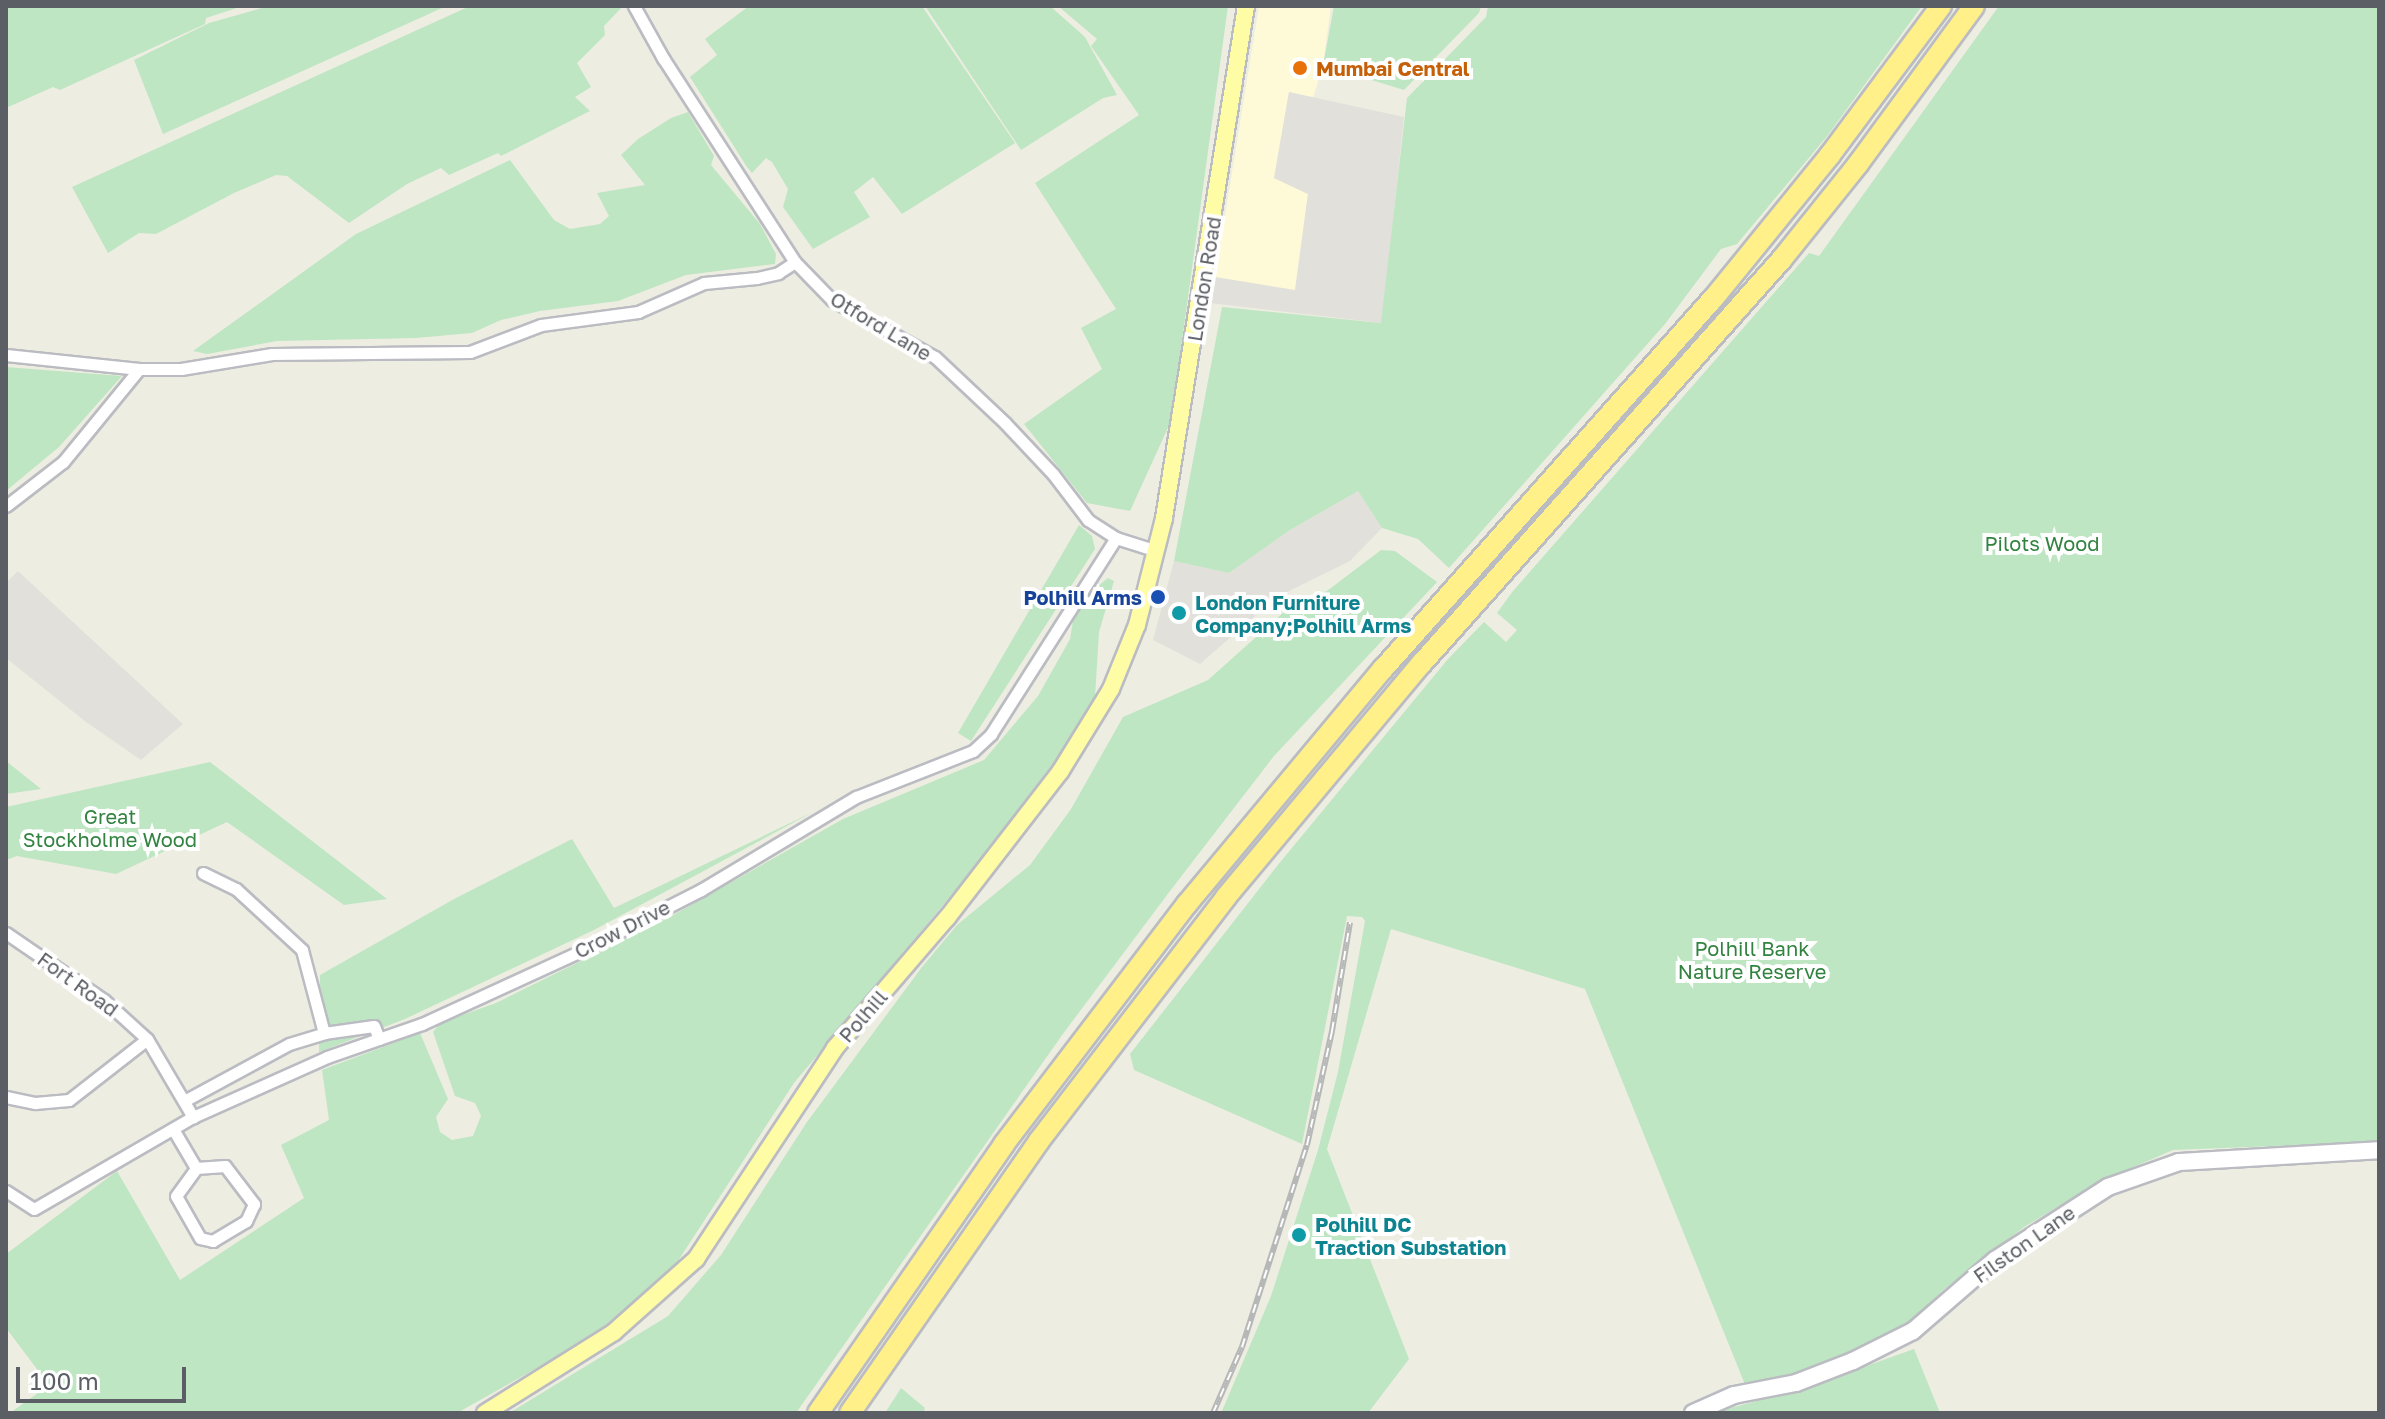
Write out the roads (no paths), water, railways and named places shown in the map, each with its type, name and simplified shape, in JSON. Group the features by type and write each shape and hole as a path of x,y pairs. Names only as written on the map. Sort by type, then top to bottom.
{"highway":[{"path":"818,1413 1004,1144 1187,904 1383,669 1723,288 1840,143 1941,6"},
{"path":"850,1413 1039,1141 1216,909 1422,663 1782,259 1867,152 1974,6"}],"main road":[{"name":"London Road","path":"1157,551 1192,352 1246,6"},
{"name":"Polhill","path":"485,1413 614,1332 696,1259 835,1048 947,918 1078,746 1129,649 1157,551"}],"street":[{"name":"Otford Lane","path":"634,6 663,58 795,262 832,300 935,357 1047,467 1088,520 1116,538 1157,551"},
{"path":"6,355 139,369 181,369 272,354 470,352 541,325 638,312 704,283 757,278 778,273 795,262"},
{"path":"6,506 63,462 139,369"},
{"name":"Crow Drive","path":"6,1191 34,1209 193,1117 327,1057 422,1024 585,949 701,890 856,797 973,751 991,734 1116,538"},
{"path":"203,873 236,889 302,950 324,1033"},
{"name":"Fort Road","path":"6,933 104,1000 147,1039 193,1117"},
{"path":"184,1101 289,1044 324,1033 374,1026 379,1039"},
{"path":"6,1097 35,1103 69,1100 147,1039"},
{"path":"173,1129 196,1168"},
{"name":"Filston Lane","path":"1693,1413 1734,1395 1796,1383 1853,1361 1913,1331 1995,1260 2108,1187 2179,1162 2379,1150"},
{"path":"225,1166 254,1204 246,1221 213,1241 200,1238 176,1196 196,1168 225,1166"}],"railway":[{"path":"1213,1413 1242,1347 1307,1145 1332,1031 1350,922"}],"place":[{"name":"Mumbai Central","path":"1300,68"},
{"name":"Polhill Arms","path":"1158,597"},
{"name":"London Furniture Company;Polhill Arms","path":"1179,613"},
{"name":"Polhill DC Traction Substation","path":"1299,1235"}],"park label":[{"name":"Pilots Wood","path":"2042,543"},
{"name":"Great Stockholme Wood","path":"110,828"},
{"name":"Polhill Bank Nature Reserve","path":"1752,960"}]}
